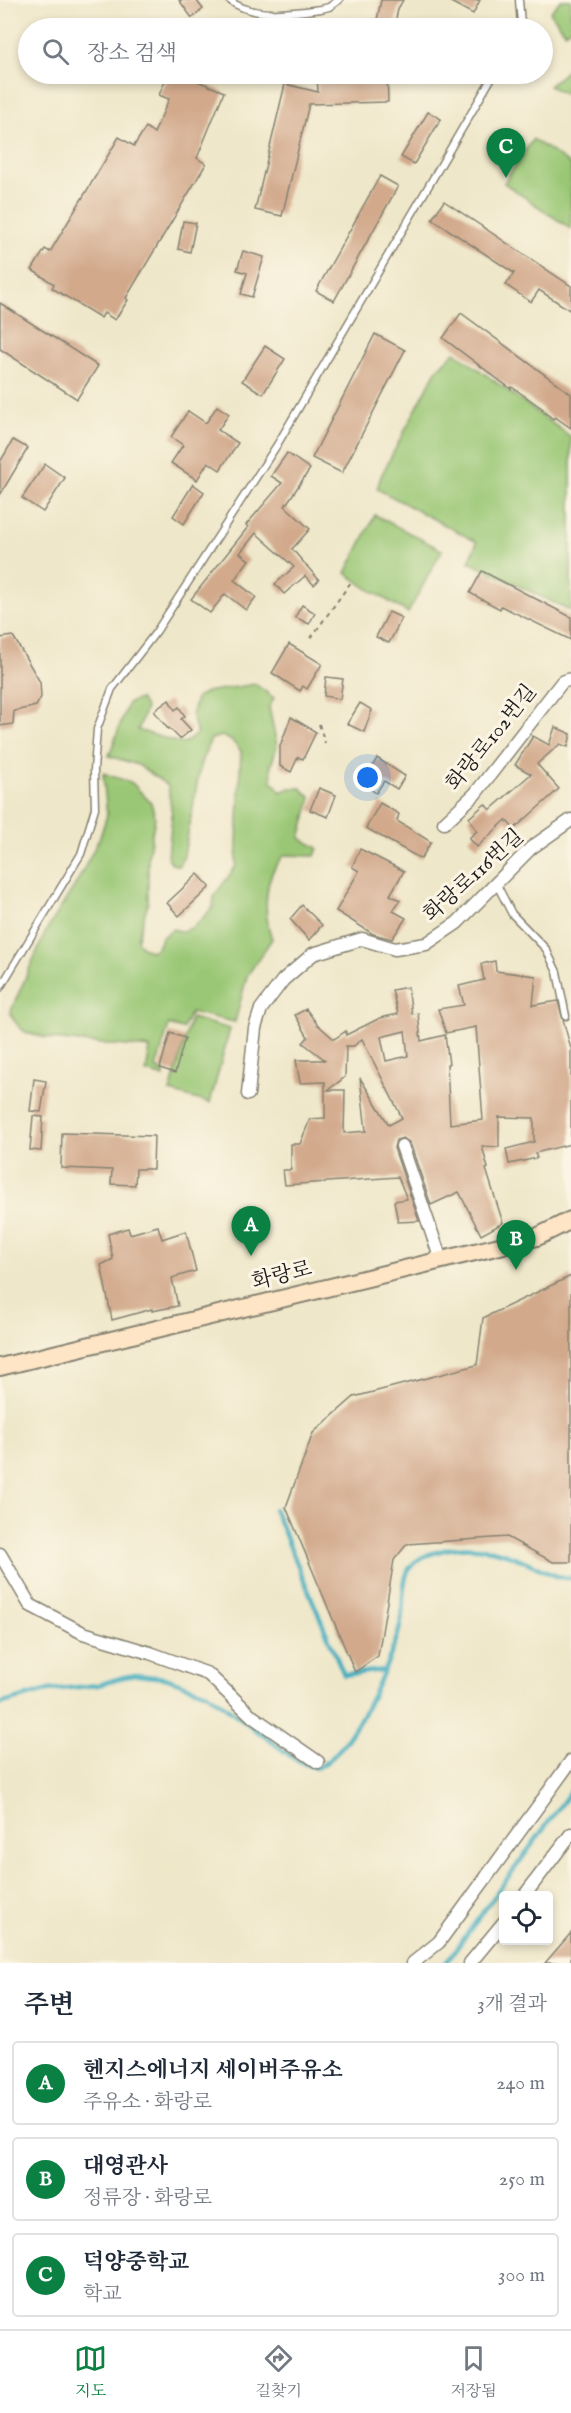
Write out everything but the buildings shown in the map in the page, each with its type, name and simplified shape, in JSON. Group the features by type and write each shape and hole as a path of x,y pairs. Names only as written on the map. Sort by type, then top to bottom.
{"main road":[{"name":"화랑로","path":"0,1367 537,1237 571,1220"}],"street":[{"name":"화랑로102번길","path":"444,824 475,794 562,682 571,679"},
{"name":"화랑로116번길","path":"248,1094 255,1028 261,1009 283,980 313,954 362,939 395,949 426,944 457,923 531,848 571,820"},
{"path":"402,1146 441,1260"},
{"path":"0,1554 30,1605 83,1633 150,1653 208,1674 253,1717 318,1762"},
{"path":"413,1963 439,1942 571,1761"},
{"path":"528,1891 571,1834"},
{"path":"470,1963 499,1928"}],"lane":[{"path":"229,0 237,6 269,13 321,9 339,0"},
{"path":"519,0 520,18"},
{"path":"0,988 81,854 95,808 94,770 97,729 112,689 156,632 267,462 488,84"},
{"path":"496,883 512,914 546,949 557,972 566,1016"}],"path":[{"path":"311,638 351,582"},
{"path":"319,724 325,743"}],"green space":[{"path":"561,0 571,0 571,28 565,32 550,12"},
{"path":"571,67 571,97 549,86"},
{"path":"533,139 571,165 571,229 504,183"},
{"path":"455,352 571,437 571,611 469,562 477,542 377,489 381,476 436,371"},
{"path":"375,515 442,550 408,613 346,573"},
{"path":"255,684 274,698 269,707 277,746 271,766 272,781 281,792 289,788 301,788 311,798 300,838 318,848 315,856 285,855 272,872 266,906 272,939 247,976 235,1022 191,1012 183,1029 169,1025 156,1068 164,1072 164,1077 146,1072 150,1048 47,1038 24,1031 10,1013 45,933 77,882 100,837 107,815 103,773 132,783 151,803 155,817 148,857 148,903 137,940 141,946 149,951 156,949 162,937 173,929 185,930 195,925 213,907 214,896 236,866 241,751 232,741 222,736 211,739 201,762 184,855 179,866 172,864 168,857 172,815 168,786 138,765 109,756 128,703 140,699 146,708 138,730 183,744 197,734 192,715 196,698 206,692"},
{"path":"191,1018 230,1029 210,1103 170,1092"}],"waterway":[{"path":"274,1509 344,1675 383,1670"},
{"path":"0,1704 49,1690 98,1685 136,1675 165,1678 207,1693 296,1760 315,1768 328,1761 341,1747 367,1707 388,1662 400,1627 406,1575 417,1561 427,1555 449,1549 482,1548 513,1556 556,1576 571,1578"},
{"path":"446,1963 571,1791"}],"place":[{"name":"덕양중학교","path":"506,178"},
{"name":"헨지스에너지 세이버주유소","path":"251,1256"},
{"name":"대영관사","path":"516,1270"}]}
